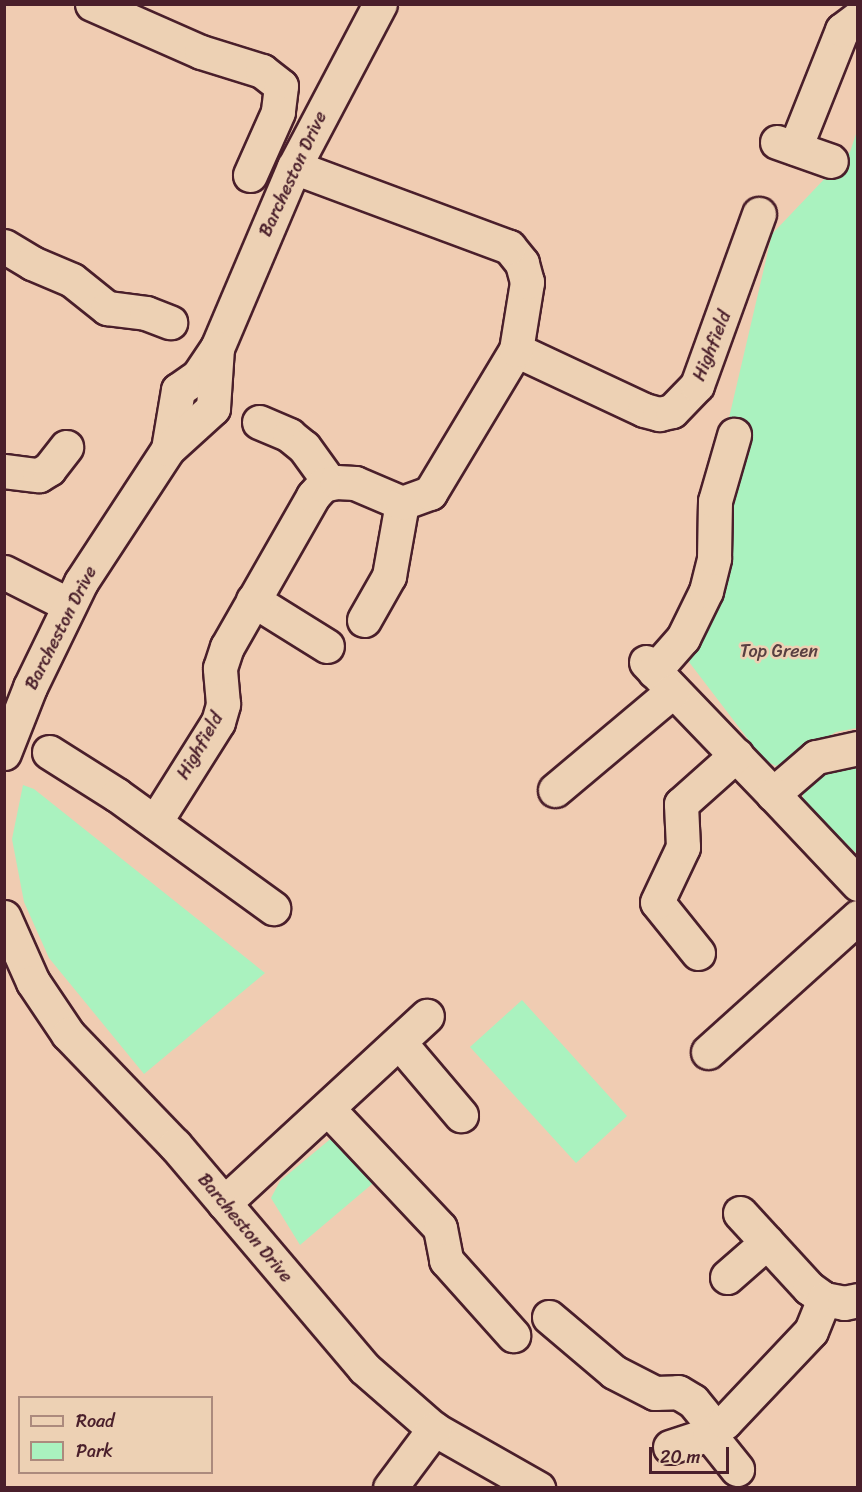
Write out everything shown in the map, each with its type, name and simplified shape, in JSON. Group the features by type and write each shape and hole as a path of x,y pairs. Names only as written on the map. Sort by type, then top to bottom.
{"street":[{"path":"92,4 157,34 262,71 281,86 278,112 250,174"},
{"name":"Barcheston Drive","path":"4,753 18,714 69,605 168,449 178,390 198,376 217,348 294,168 380,4"},
{"path":"831,161 786,145 842,30 858,18"},
{"path":"259,422 290,435 304,447 330,483 355,483 402,502 430,493 516,350 527,282 522,263 509,247 294,168"},
{"name":"Highfield","path":"516,350 644,410 659,414 672,411 697,385 759,214"},
{"path":"4,246 32,263 72,280 107,308 146,313 170,322"},
{"path":"555,790 633,725 658,675 683,638 706,591 714,558 715,501 734,435"},
{"path":"4,471 39,475 49,470 66,447"},
{"name":"Highfield","path":"154,822 218,722 223,704 221,661 313,496 330,483"},
{"path":"364,620 389,576 402,502"},
{"path":"4,572 69,605"},
{"path":"254,600 327,646"},
{"path":"658,675 858,884"},
{"path":"773,794 816,757 858,748"},
{"path":"49,752 117,795 273,908"},
{"path":"698,953 657,902 683,847 681,804 736,755"},
{"name":"Barcheston Drive","path":"4,917 33,982 61,1025 90,1060 175,1145 364,1368 434,1429 538,1488"},
{"path":"708,1053 847,928"},
{"path":"224,1203 427,1016"},
{"path":"399,1042 460,1115"},
{"path":"328,1109 440,1228 446,1260 513,1335"},
{"path":"740,1213 809,1288 824,1299 844,1303 858,1300"},
{"path":"728,1277 767,1242"},
{"path":"670,1447 713,1432 811,1331 824,1299"},
{"path":"549,1317 614,1372 655,1393 678,1392 693,1401 737,1469"},
{"path":"390,1488 434,1429"}],"green space":[{"name":"Top Green","path":"857,131 857,728 836,732 776,766 764,760 689,662 714,601 725,435 772,234 850,152"},
{"path":"857,757 857,854 803,801 803,788 807,780"},
{"path":"23,785 34,789 265,973 144,1074 49,958 24,902 12,839"},
{"path":"522,1000 627,1116 576,1163 470,1047"},
{"path":"334,1136 378,1179 300,1245 271,1198 280,1181"}]}
